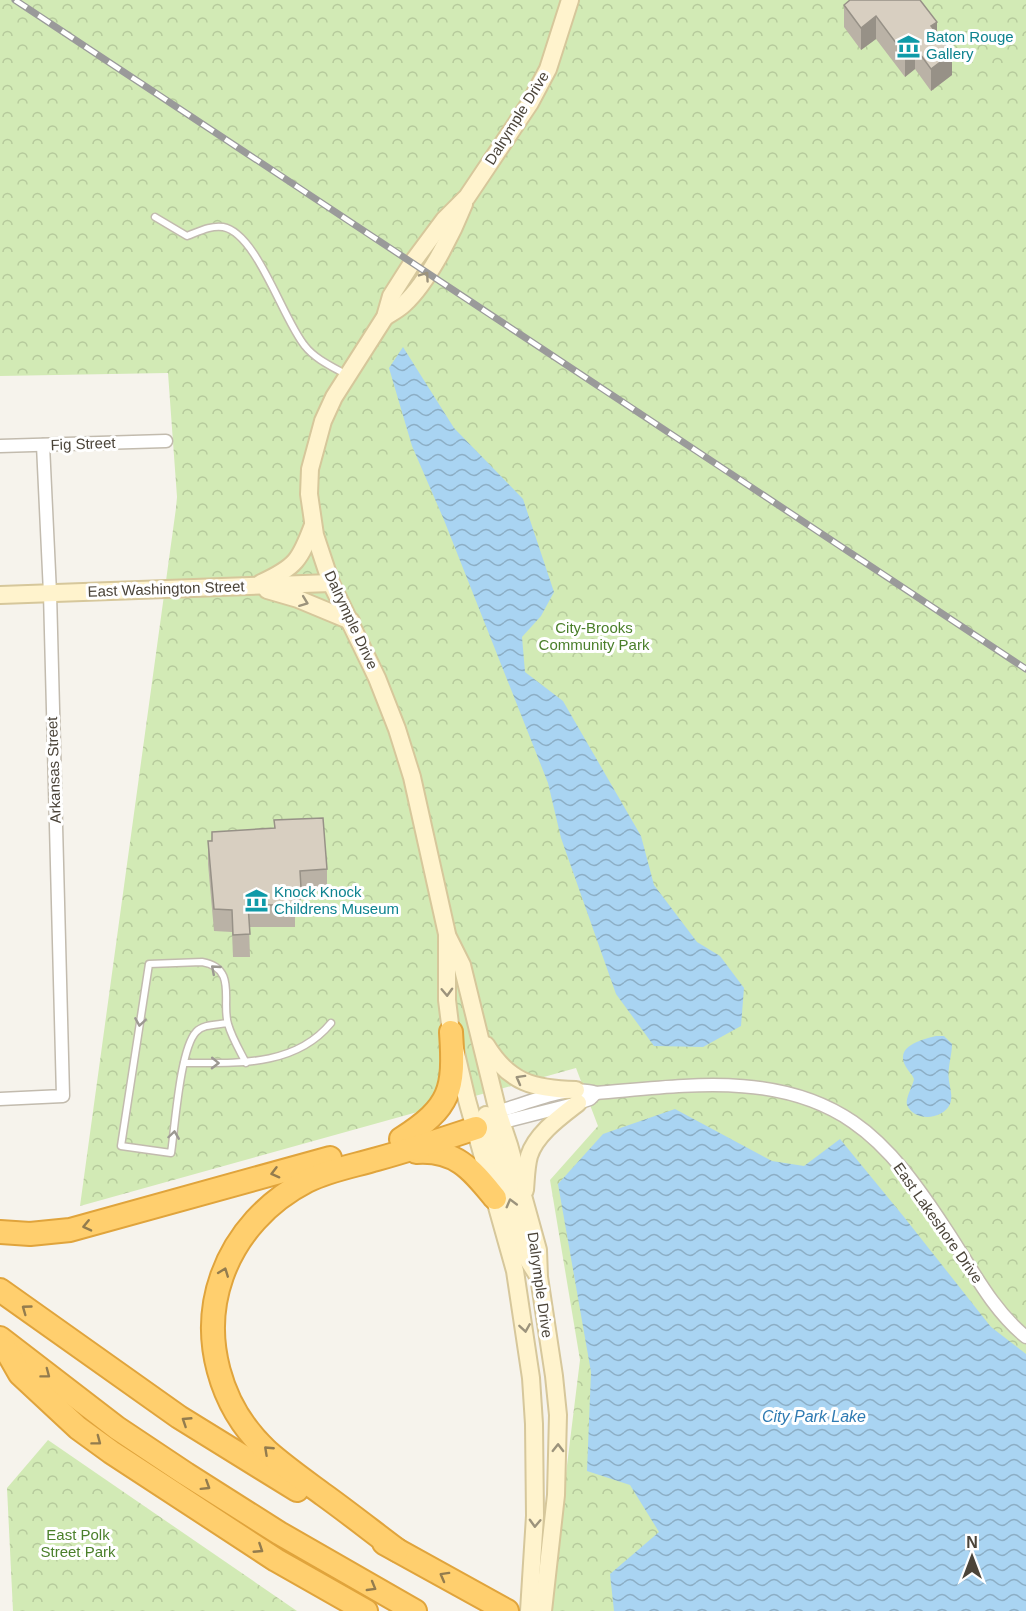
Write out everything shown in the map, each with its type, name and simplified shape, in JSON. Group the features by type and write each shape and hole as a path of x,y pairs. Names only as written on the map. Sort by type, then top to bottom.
{"highway":[{"path":"397,1550 302,1479 254,1437 236,1414 229,1402 218,1370 213,1336 217,1295 230,1256 254,1222 284,1194 308,1180 397,1147 432,1117 449,1090 452,1066 451,1032"},
{"path":"0,1232 50,1233 92,1225 397,1147 487,1120"},
{"path":"397,1147 449,1156 476,1174 495,1198"},
{"path":"0,1290 179,1417 397,1550 499,1607"},
{"path":"0,1339 21,1374 78,1428 140,1472 276,1560 366,1611"},
{"path":"0,1339 117,1428 186,1474 279,1533 415,1611"}],"street":[{"name":"Dalrymple Drive","path":"543,1611 556,1495 558,1424 554,1376 538,1277 538,1250 524,1197 487,1120 451,1032 447,1000 447,934 412,777 389,709 351,621 331,583 313,525 309,494 310,469 315,445 322,421 334,397 385,317 391,296 412,263 444,220 467,197 530,103 549,69 570,0"},
{"name":"Fig Street","path":"0,446 166,441"},
{"name":"Arkansas Street","path":"0,1099 63,1096 50,593 43,445"},
{"path":"255,586 292,566 303,553 313,525"},
{"name":"East Washington Street","path":"0,595 331,583"},
{"path":"255,586 298,599 351,621"},
{"name":"Dalrymple Drive","path":"447,934 462,964 478,1032 495,1198 515,1270 531,1378 535,1516 530,1611"},
{"path":"478,1032 502,1068 534,1086 577,1097 535,1144 530,1156 524,1197"},
{"name":"East Lakeshore Drive","path":"487,1120 577,1097 586,1089 596,1093 684,1086 744,1086 793,1093 813,1100 837,1112 870,1135 898,1165 922,1195 996,1306 1026,1337"},
{"path":"487,1120 524,1254 538,1277"}],"lane":[{"path":"155,217 187,236 205,229 223,227 240,237 268,278 296,334 306,348 348,375"},
{"path":"227,1023 202,1028 195,1033 184,1063 171,1153 121,1146 148,964 202,962 214,966 220,972 226,983 227,1023 246,1063"},
{"path":"184,1063 246,1063 282,1055 309,1044 331,1023"}],"green space":[{"name":"City-Brooks Community Park","path":"0,0 1026,0 1026,1611 549,1611 580,1360 550,1180 598,1126 576,1068 80,1206 177,497 168,373 0,376"},
{"name":"East Polk Street Park","path":"48,1440 297,1611 13,1611 7,1488"}],"water":[{"path":"403,347 454,428 523,499 554,592 541,616 522,637 525,672 563,701 641,836 654,885 697,942 720,956 744,988 741,1026 703,1047 654,1046 616,994 561,838 548,783 444,520 412,446 389,368"},
{"path":"936,1036 944,1036 952,1044 949,1071 951,1101 941,1113 929,1117 916,1114 907,1105 914,1079 903,1060 906,1049 911,1045"},
{"name":"City Park Lake","path":"675,1109 772,1161 804,1166 840,1139 991,1327 1026,1354 1026,1611 614,1611 610,1574 659,1532 630,1485 587,1471 591,1372 558,1184 603,1134"}],"building":[{"path":"850,0 920,0 937,22 931,26 952,53 931,69 915,47 905,55 876,16 861,28 844,5"},
{"name":"Knock Knock Childrens Museum","path":"323,818 327,869 300,871 301,888 294,888 295,905 248,905 250,934 233,935 232,910 214,909 208,841 212,841 212,832 275,828 274,820"}],"railway":[{"path":"15,0 1026,669"}],"place":[{"name":"Baton Rouge Gallery","path":"908,46"},
{"name":"Knock Knock Childrens Museum","path":"256,901"}]}
